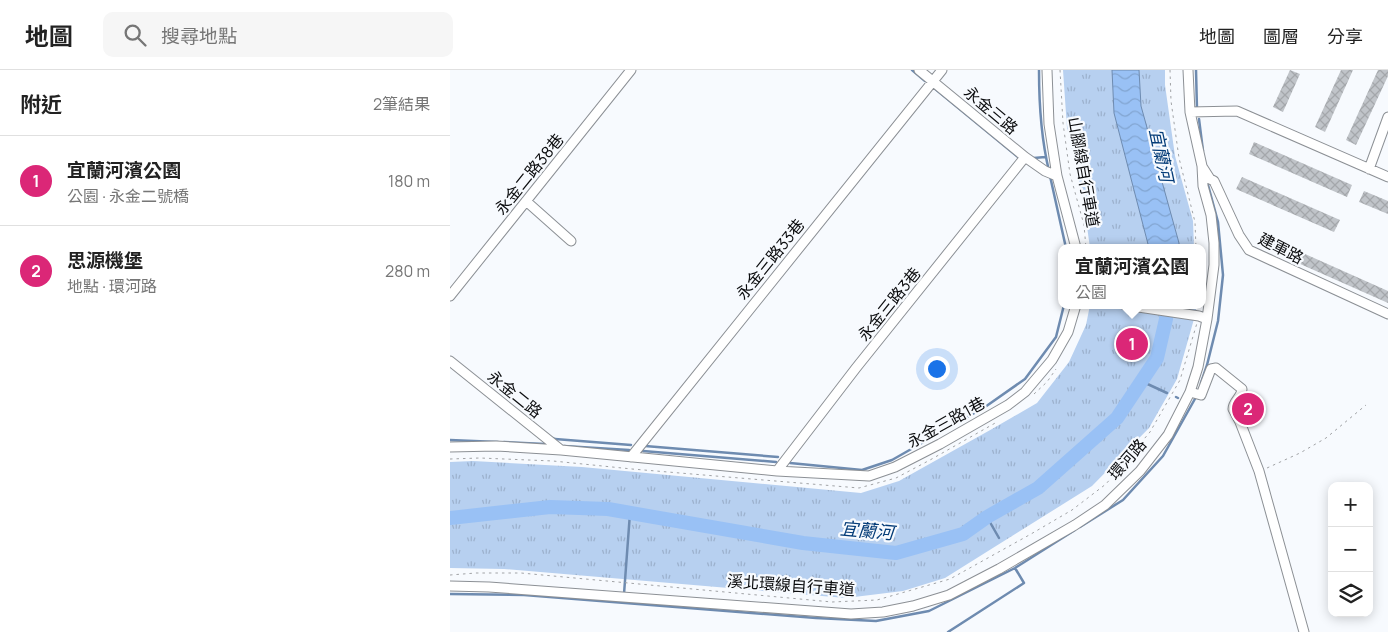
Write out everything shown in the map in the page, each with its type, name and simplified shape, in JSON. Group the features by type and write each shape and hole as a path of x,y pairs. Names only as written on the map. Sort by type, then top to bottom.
{"street":[{"name":"永金二路38巷","path":"450,296 631,70"},
{"name":"永金三路","path":"919,70 1025,157 1044,171 1056,176"},
{"name":"永金三路33巷","path":"631,457 942,70"},
{"path":"1047,70 1049,124 1056,176 1075,244"},
{"name":"環河路","path":"1188,70 1190,112 1202,166 1203,186 1211,215 1214,243 1214,265 1206,303"},
{"path":"1190,112 1237,111 1388,177"},
{"path":"1369,169 1388,118"},
{"name":"永金三路3巷","path":"777,471 856,368 1025,157"},
{"name":"建軍路","path":"1202,166 1210,179 1214,181 1239,234 1249,250 1388,314"},
{"path":"526,201 571,241"},
{"name":"永金三路1巷","path":"450,446 496,446 561,450 777,471 869,476 896,467 940,444 1008,405 1025,392 1052,360 1068,332 1075,309"},
{"path":"1151,309 1203,317"},
{"name":"環河路","path":"450,586 499,587 851,614 913,606 949,595 999,569 1105,506 1140,471 1168,435 1190,392 1198,367 1205,309"},
{"name":"永金二路","path":"450,361 561,450"},
{"path":"1190,392 1201,395 1211,369 1216,368 1242,389 1242,393 1232,409 1240,422 1259,472 1304,632"}],"path":[{"name":"山腳線自行車道","path":"1060,70 1063,123 1070,174 1084,225 1086,244"},
{"path":"1170,70 1171,101 1179,158 1195,222 1196,244"},
{"name":"溪北環線自行車道","path":"450,575 521,573 832,602 877,600 950,579 1064,515 1106,484 1150,432 1180,380 1203,317"},
{"path":"1259,472 1300,453 1326,438 1366,405"}],"green space":[{"path":"1063,70 1165,70 1165,85 1175,156 1193,221 1194,244 1089,244 1083,198 1067,128"},
{"path":"1089,309 1196,309 1177,379 1149,428 1092,486 945,578 903,591 846,598 504,569 450,568 450,462 473,461 582,467 861,493 899,481 1037,403 1069,362 1086,325"}],"water":[{"path":"1112,70 1139,70 1141,106 1179,244 1148,244 1114,113"}],"building":[{"path":"1290,70 1300,74 1283,112 1273,107"},
{"path":"1341,70 1353,70 1325,132 1315,127"},
{"path":"1378,70 1388,70 1388,76 1356,145 1346,140"},
{"path":"1254,142 1352,185 1347,197 1249,154"},
{"path":"1242,177 1340,220 1334,232 1236,189"},
{"path":"1364,191 1388,201 1388,214 1359,202"},
{"path":"1267,237 1388,291 1388,303 1262,247"}],"waterway":[{"path":"912,70 925,81"},
{"path":"1039,70 1041,120 1049,171"},
{"path":"1196,70 1197,109"},
{"path":"934,88 1018,157"},
{"path":"1199,119 1203,151"},
{"path":"1034,158 1045,157"},
{"path":"1050,176 1065,244"},
{"path":"1201,383 1218,321 1223,275 1218,222 1208,185"},
{"path":"790,463 862,470 892,460 985,407 1025,379 1056,337 1063,309"},
{"name":"宜蘭河","path":"450,518 550,507 608,509 803,543 896,553 963,534 987,517 1038,488 1117,418 1157,358 1167,309"},
{"path":"1141,381 1167,393"},
{"path":"1080,527 1123,500 1163,456 1196,397"},
{"path":"553,438 631,445"},
{"path":"450,440 498,442"},
{"path":"504,442 545,444"},
{"path":"564,446 629,450"},
{"path":"645,446 778,457"},
{"path":"643,451 776,462"},
{"path":"624,594 630,513"},
{"path":"987,517 999,538"},
{"path":"450,594 524,595 876,621 929,611 1015,568 1075,530"},
{"path":"948,632 1024,583 1015,568"}],"place":[{"name":"宜蘭河濱公園","path":"1132,344"},
{"name":"思源機堡","path":"1248,409"}]}
